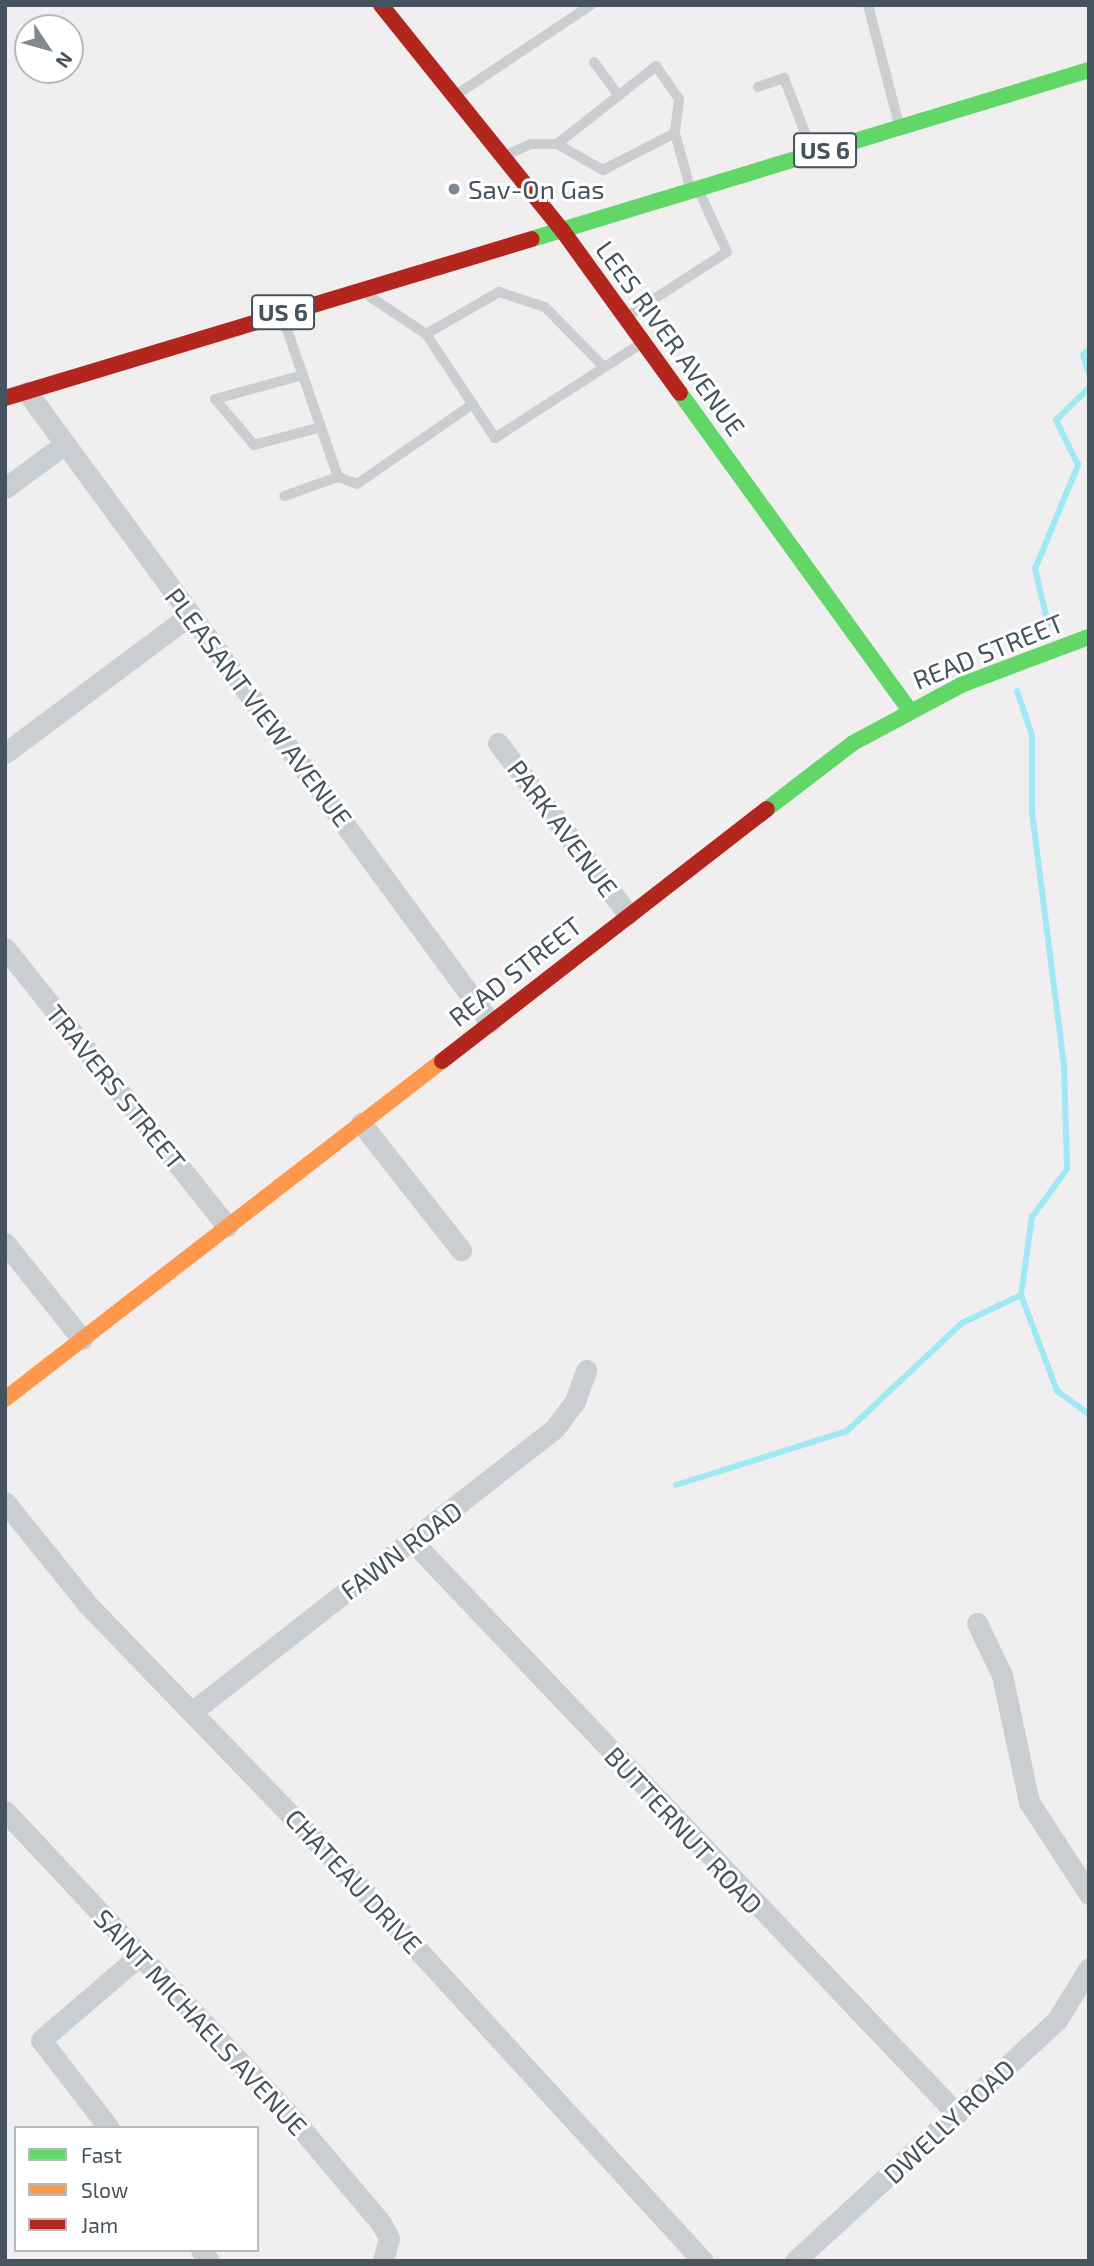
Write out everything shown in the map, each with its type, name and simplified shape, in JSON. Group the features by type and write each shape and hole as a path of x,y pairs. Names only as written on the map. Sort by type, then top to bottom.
{"main road":[{"name":"LEES RIVER AVENUE","path":"381,5 562,230 623,318 909,709"},
{"name":"US 6","path":"5,398 281,312 1089,70"},
{"name":"READ STREET","path":"5,1399 628,914 853,743 909,709 1089,637"}],"street":[{"name":"PLEASANT VIEW AVENUE","path":"27,392 490,1021"},
{"path":"5,488 65,444"},
{"path":"5,753 190,615"},
{"name":"PARK AVENUE","path":"498,743 628,914"},
{"name":"TRAVERS STREET","path":"5,948 227,1226"},
{"path":"360,1123 461,1250"},
{"path":"5,1243 82,1339"},
{"name":"FAWN ROAD","path":"193,1711 414,1543 561,1422 586,1370"},
{"name":"CHATEAU DRIVE","path":"5,1502 88,1605 193,1711 703,2261"},
{"name":"BUTTERNUT ROAD","path":"414,1543 957,2114"},
{"path":"977,1623 1002,1675 1029,1802 1089,1894"},
{"name":"SAINT MICHAELS AVENUE","path":"5,1811 294,2120 388,2239 383,2261"},
{"path":"107,2126 41,2040 139,1956"},
{"name":"DWELLY ROAD","path":"794,2261 1057,2020 1089,1968"}],"lane":[{"path":"454,96 591,5"},
{"path":"868,5 900,127"},
{"path":"594,62 618,96"},
{"path":"557,144 656,66 679,99 676,133 694,190 727,252 623,318"},
{"path":"758,87 784,78 813,153"},
{"path":"503,157 531,144 557,144 603,170 676,133"},
{"path":"360,289 426,334 495,438 642,343"},
{"path":"426,334 499,292 545,307 604,367"},
{"path":"281,312 338,477"},
{"path":"303,375 215,399 254,445 321,427"},
{"path":"284,496 338,477 357,484 472,404"}],"waterway":[{"path":"1089,349 1083,355 1089,373"},
{"path":"1048,624 1035,569 1078,465 1056,420 1089,388"},
{"path":"1017,691 1032,735 1032,812 1064,1065 1067,1169 1032,1217 1021,1295 1057,1391 1089,1414"},
{"path":"676,1485 847,1431 962,1323 1021,1295"}],"traffic: fast":[{"path":"532,239 1089,70"},
{"path":"680,393 909,709"},
{"path":"767,809 853,743 961,685 1089,637"}],"traffic: slow":[{"path":"5,1399 442,1061"}],"traffic: jam":[{"path":"381,5 562,230 680,393"},
{"path":"5,398 532,239"},
{"path":"442,1061 767,809"}],"place":[{"name":"Sav-On Gas","path":"454,189"}]}
